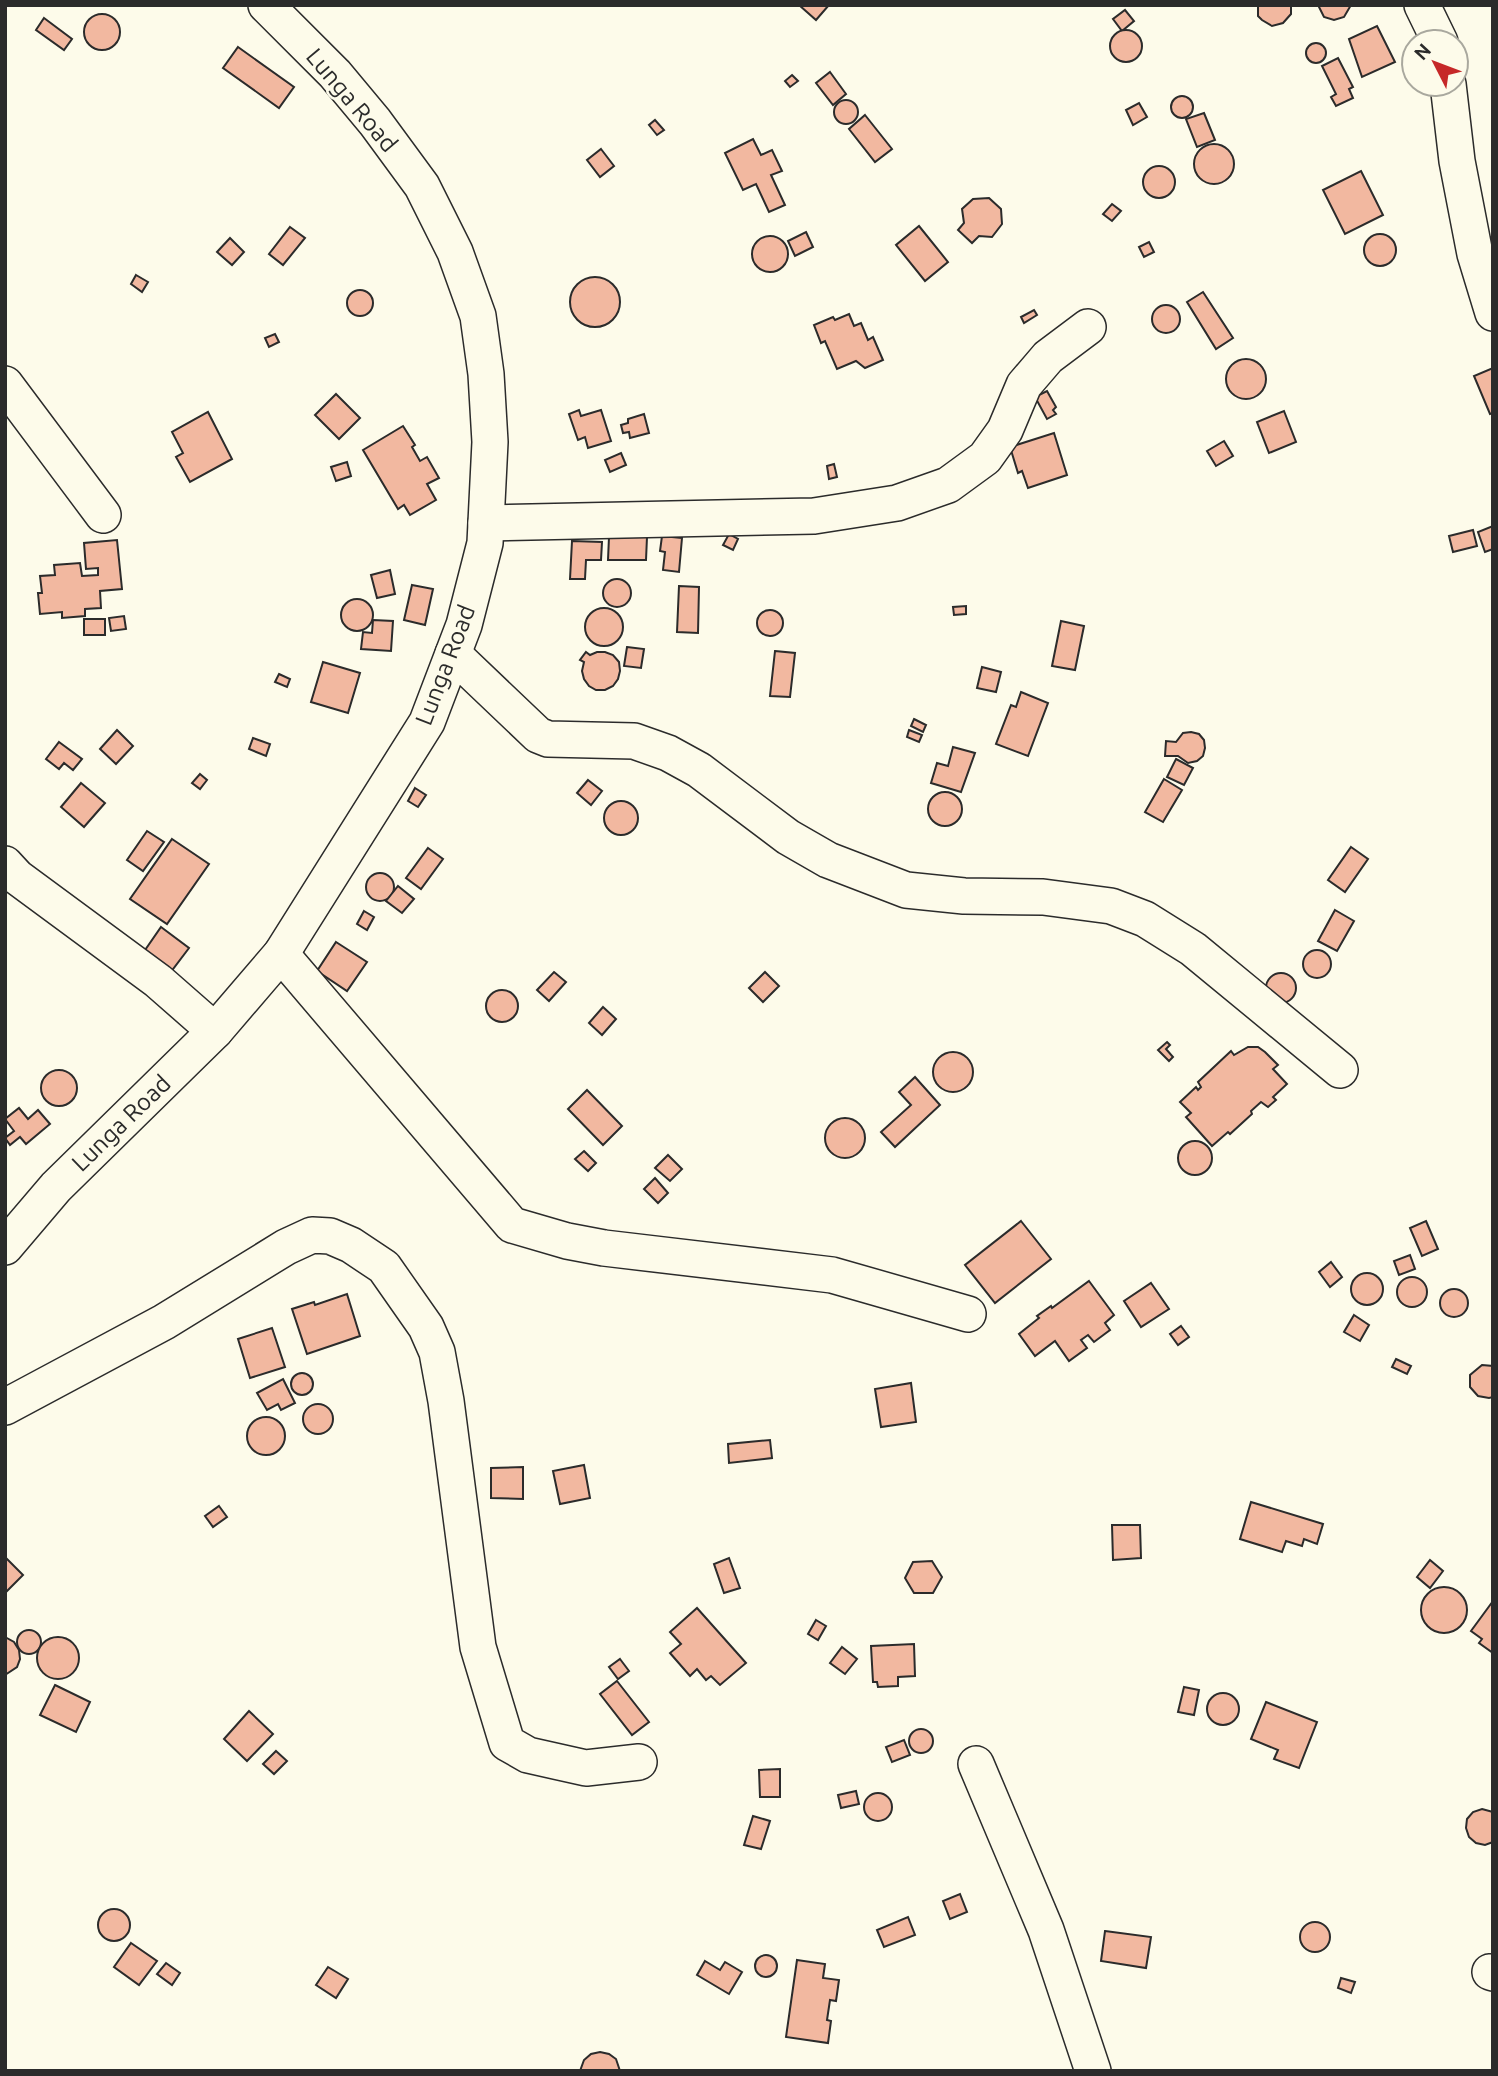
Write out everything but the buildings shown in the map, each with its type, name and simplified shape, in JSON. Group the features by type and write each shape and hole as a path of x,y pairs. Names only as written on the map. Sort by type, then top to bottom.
{"street":[{"name":"Lunga Road","path":"5,1247 56,1186 215,1031 281,954 427,722 464,625 485,543 490,442 486,373 478,316 456,252 422,186 375,122 335,74 266,5"},
{"path":"1422,5 1433,28"},
{"path":"1450,98 1457,161 1475,254 1493,313"},
{"path":"486,523 814,516 897,503 948,485 985,458 1005,429 1024,385 1048,356 1088,327"},
{"path":"5,384 103,515"},
{"path":"453,654 538,735 548,739 634,741 668,752 699,770 788,837 828,860 906,890 964,896 1043,897 1111,906 1145,919 1193,949 1340,1070"},
{"path":"5,864 17,877 158,981 215,1031"},
{"path":"281,954 512,1225 567,1241 604,1248 832,1275 968,1314"},
{"path":"5,1407 164,1322 286,1247 312,1235 330,1236 351,1245 384,1266 426,1326 437,1352 446,1401 478,1647 507,1743 528,1755 586,1768 639,1762"},
{"path":"976,1764 1046,1930 1093,2071"}]}
